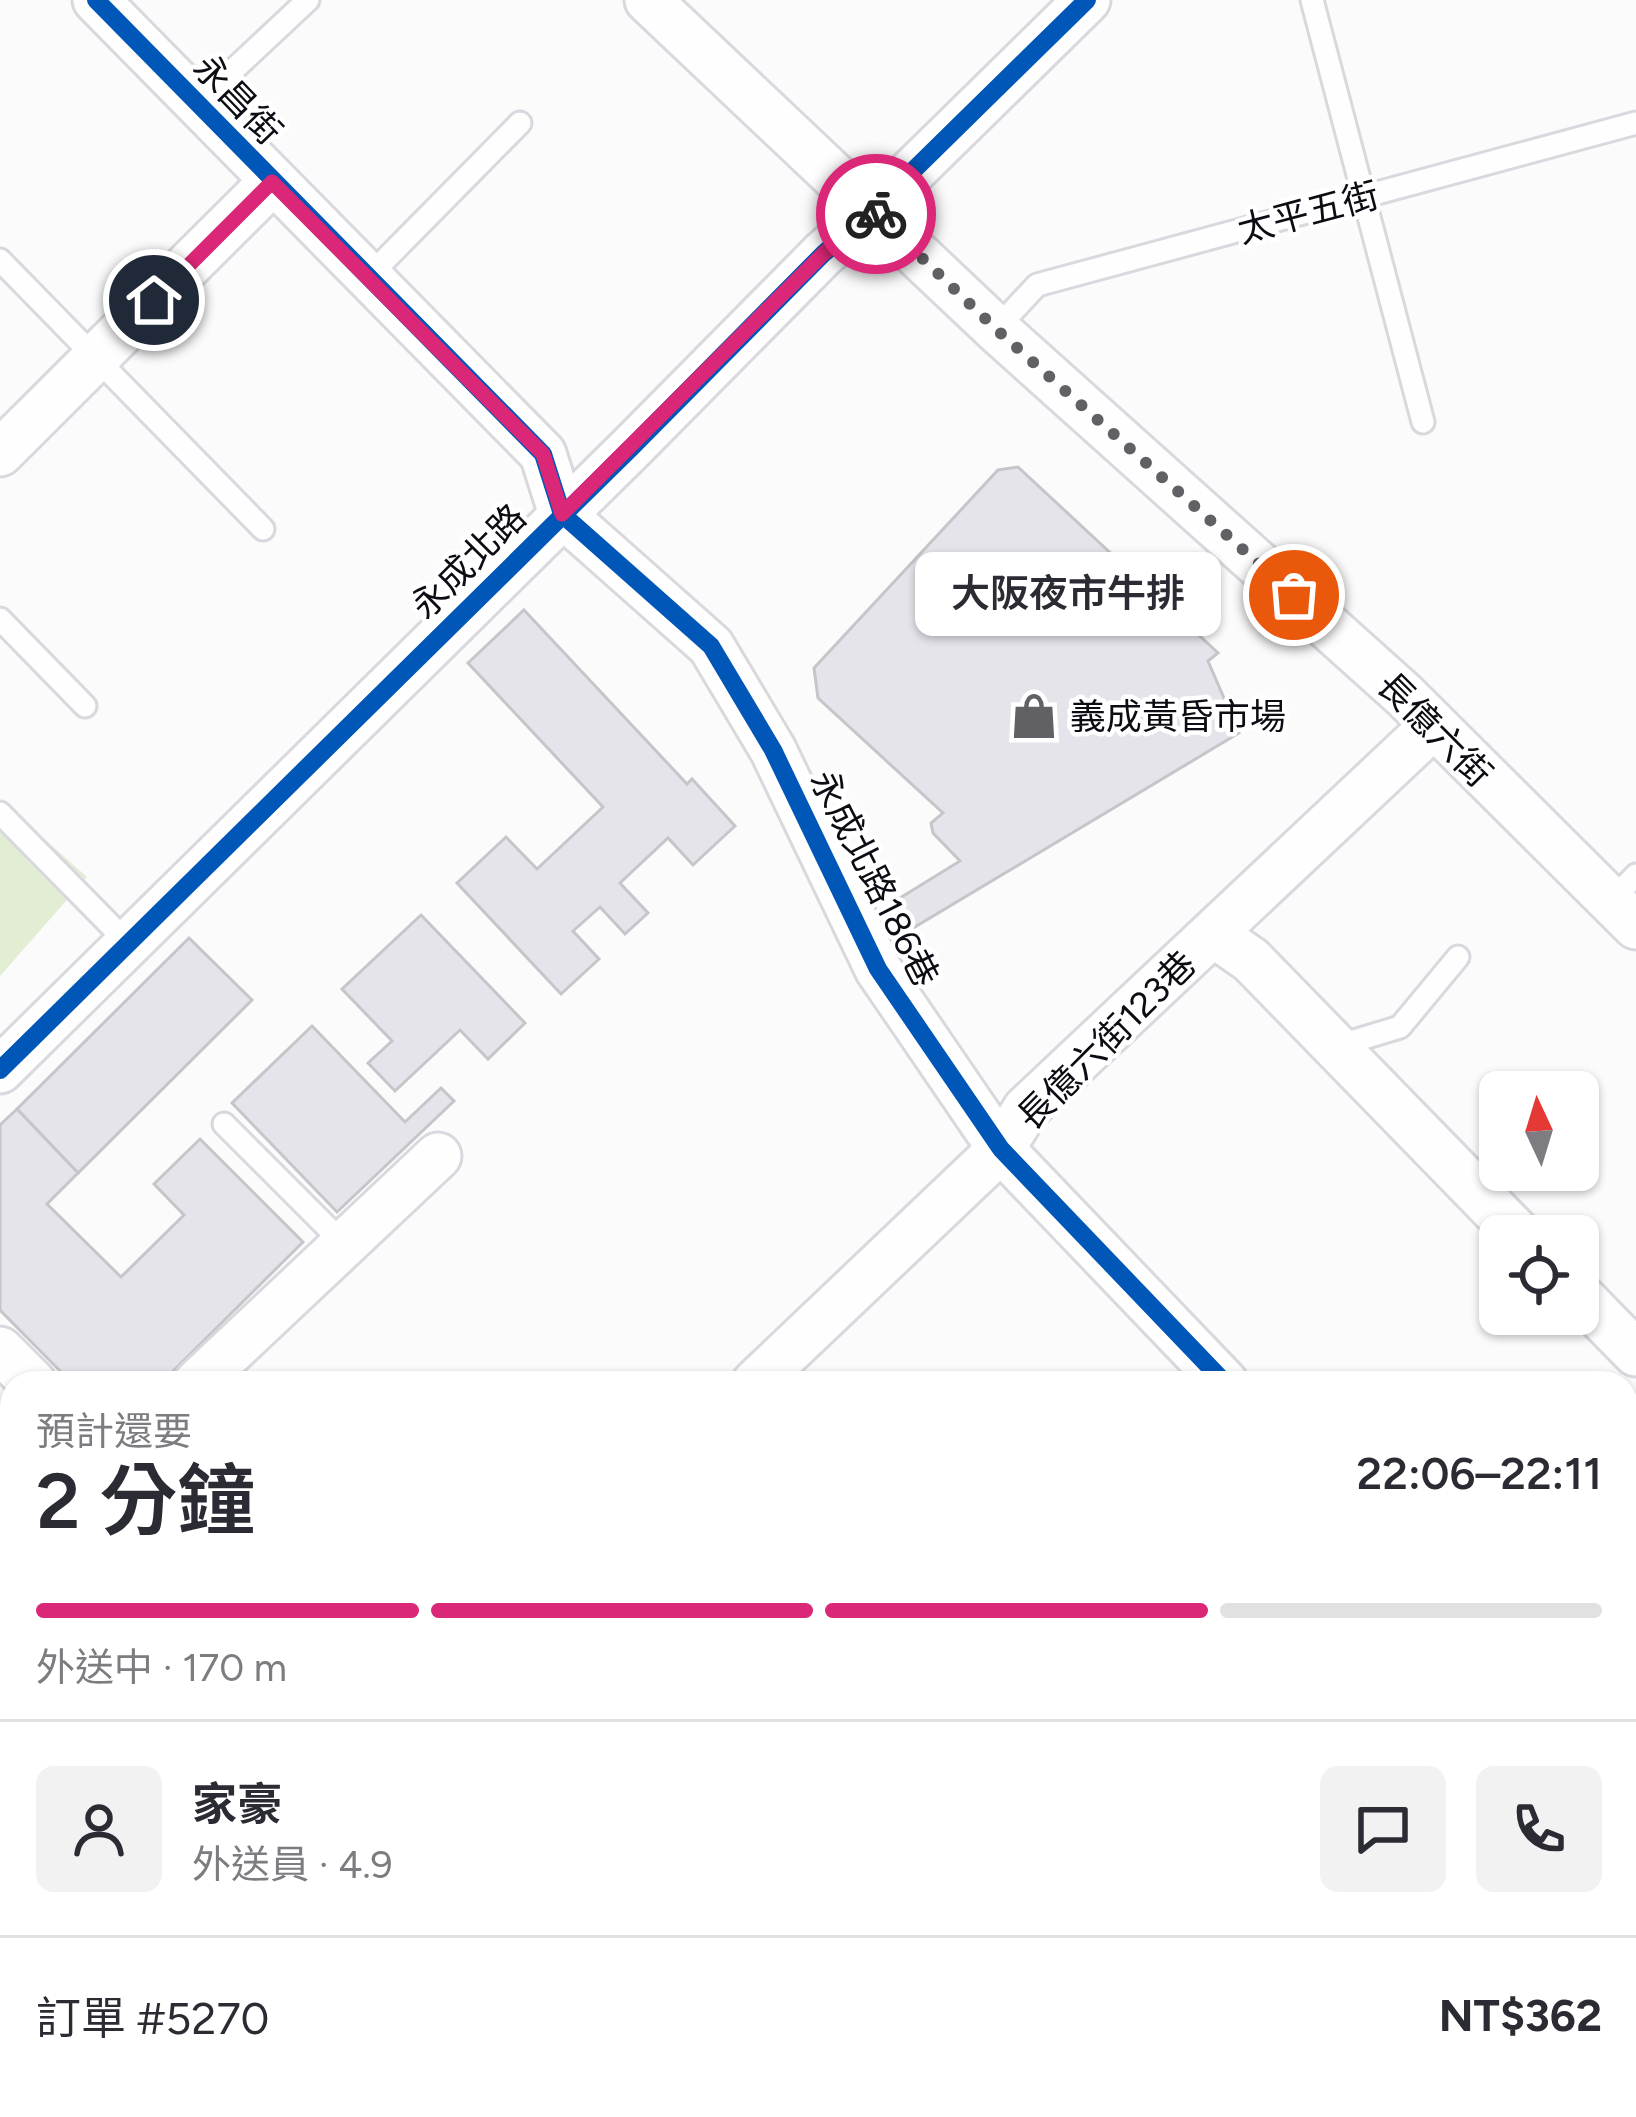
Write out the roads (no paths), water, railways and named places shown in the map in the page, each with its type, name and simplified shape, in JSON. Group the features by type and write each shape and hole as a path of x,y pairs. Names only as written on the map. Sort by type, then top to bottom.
{"street":[{"name":"永昌街","path":"96,0 543,454 562,514"},
{"name":"長億六街","path":"648,0 996,329 1627,901"},
{"name":"永成北路","path":"0,1070 823,254 1087,0"},
{"path":"0,453 272,182"},
{"name":"永成北路186巷","path":"562,514 710,646 773,750 878,969 1001,1149 1214,1371"},
{"name":"長億六街123巷","path":"768,1371 1001,1149 1026,1109 1432,727"},
{"name":"長億六街123巷","path":"1215,934 1251,960 1499,1215"},
{"path":"210,1371 438,1156"},
{"path":"1599,1315 1636,1353"}],"lane":[{"name":"永昌街","path":"197,104 308,0"},
{"path":"1312,0 1423,422"},
{"path":"368,277 520,123"},
{"name":"太平五街","path":"996,329 1036,285 1636,123"},
{"path":"0,260 263,529"},
{"path":"0,619 85,706"},
{"path":"0,813 128,943"},
{"path":"1334,1048 1400,1028 1457,957"},
{"path":"224,1124 344,1243"}],"place":[{"name":"大阪夜市牛排","path":"1294,595"},
{"name":"義成黃昏市場","path":"1034,716"}]}
